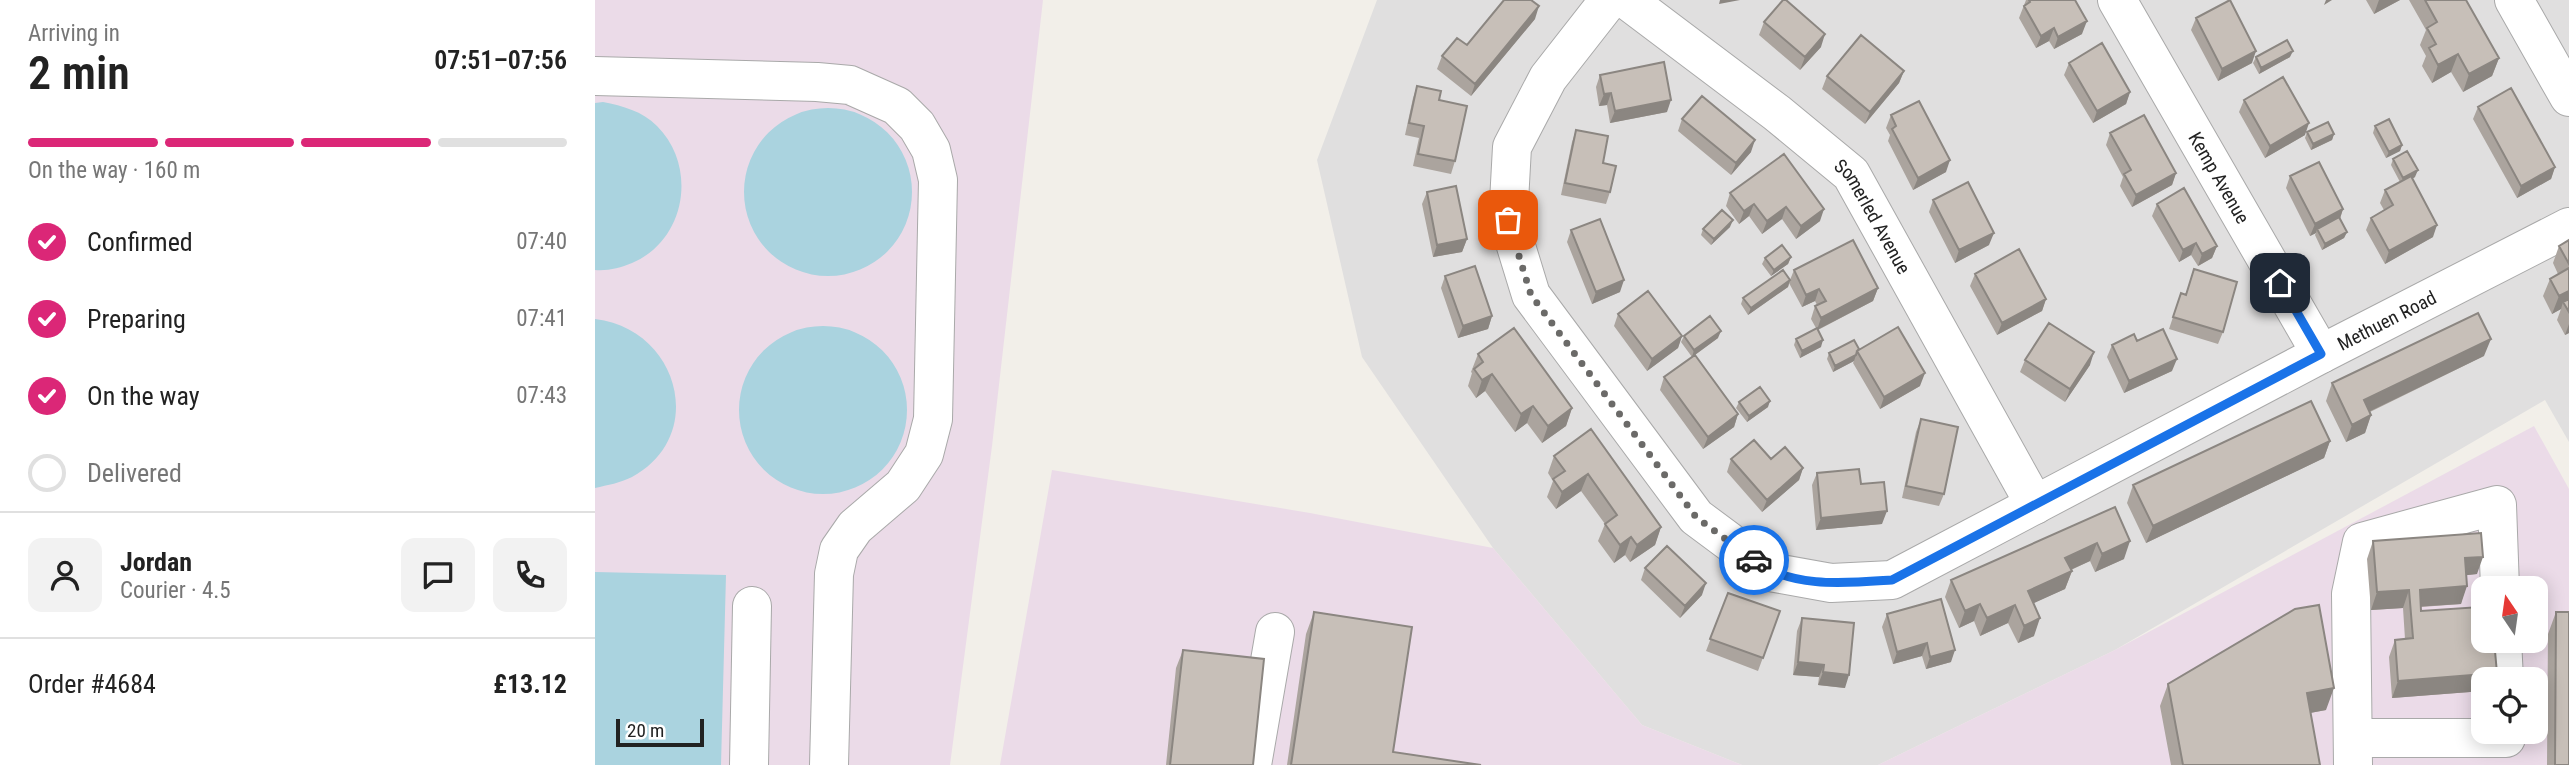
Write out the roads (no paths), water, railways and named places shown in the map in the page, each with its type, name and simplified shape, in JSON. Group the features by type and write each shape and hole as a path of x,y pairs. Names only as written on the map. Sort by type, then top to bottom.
{"street":[{"name":"Methuen Road","path":"1609,0 1548,78 1512,147 1508,220 1531,295 1696,517 1770,572 1831,583 1892,580 2321,354 2569,228"},
{"name":"Somerled Avenue","path":"1627,0 1777,113 1851,174 2035,505"},
{"name":"Kemp Avenue","path":"2117,0 2321,354"},
{"path":"2514,0 2564,77"},
{"path":"595,76 850,85 897,106 917,125 931,150 938,180 933,419 924,454 903,486 855,527 839,550 834,574 829,765"},
{"path":"2471,741 2353,752 2351,594 2363,542 2497,505 2500,576"},
{"path":"749,765 752,606"},
{"path":"1252,765 1275,632"}],"water":[{"path":"603,102 632,110 657,126 670,143 678,161 681,181 680,201 664,238 650,252 632,263 614,269 595,270 595,103"},
{"path":"828,108 860,114 887,133 906,160 912,192 906,224 887,251 860,270 828,276 796,270 769,251 750,224 744,192 750,160 769,133 796,114"},
{"path":"595,319 624,327 647,342 664,363 673,386 676,412 670,436 656,459 632,477 595,488"},
{"path":"823,326 855,332 882,351 901,378 907,410 901,442 882,469 855,488 823,494 791,488 764,469 745,442 739,410 745,378 764,351 791,332"},
{"path":"595,572 726,575 721,765 595,765"}]}
